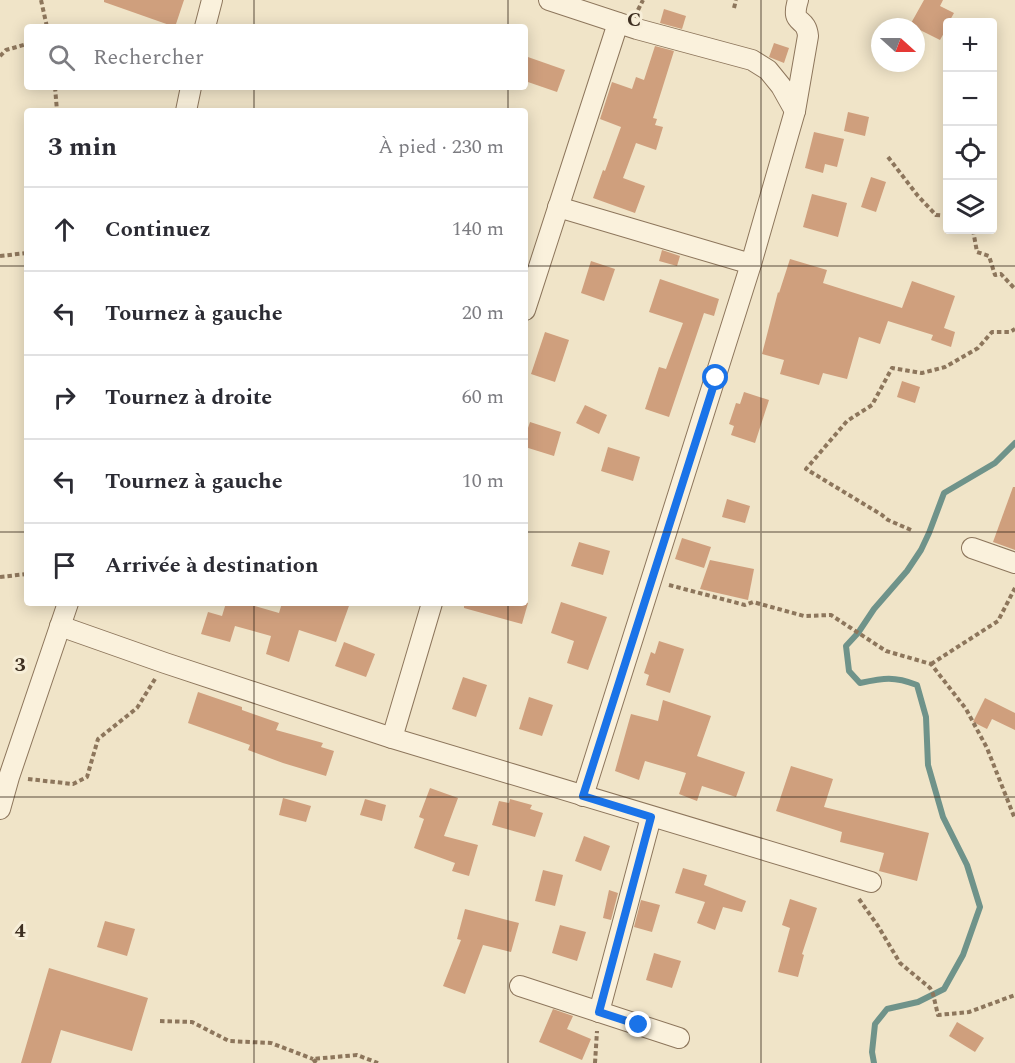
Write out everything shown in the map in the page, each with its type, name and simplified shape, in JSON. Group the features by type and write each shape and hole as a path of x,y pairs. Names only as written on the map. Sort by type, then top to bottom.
{"street":[{"path":"206,24 212,0"},
{"path":"549,0 618,23 752,60 768,70 781,86 795,111"},
{"path":"583,796 751,264 795,111 808,36 805,25 795,17 794,12 798,0"},
{"path":"528,301 618,23"},
{"path":"187,108 190,90"},
{"path":"558,207 751,264"},
{"path":"972,548 1015,563"},
{"path":"0,809 67,606"},
{"path":"392,738 431,606"},
{"path":"60,626 392,738 871,882"},
{"path":"599,1012 651,817"},
{"path":"519,986 679,1038"}],"path":[{"path":"41,0 46,24"},
{"path":"734,8 736,0"},
{"path":"0,56 6,50 24,45"},
{"path":"55,90 57,108"},
{"path":"888,157 918,196 936,215 943,216"},
{"path":"974,234 978,252 989,256 995,275 1001,274 1015,289"},
{"path":"0,256 24,253"},
{"path":"911,530 888,520 806,469 847,421 872,405 892,368 922,373 945,367 978,348 992,332 1010,332 1015,329"},
{"path":"0,577 24,574"},
{"path":"652,581 745,605 753,602 804,616 831,615 886,651 931,664 966,709 987,748 1015,819"},
{"path":"931,664 998,621 1015,588"},
{"path":"9,777 73,784 87,777 98,739 137,708 165,663"},
{"path":"842,874 900,963 930,988 938,1016 969,1012 1015,995"},
{"path":"595,1063 599,1012"},
{"path":"160,1021 192,1022 229,1041 271,1043 315,1061 357,1055 378,1063"}],"building":[{"path":"104,0 184,0 176,24 166,24 104,2"},
{"path":"924,0 943,0 940,6 954,13 951,18 943,18 943,35 940,40 925,32 925,18 914,18"},
{"path":"664,9 686,16 682,29 660,23"},
{"path":"774,43 789,48 784,63 769,57"},
{"path":"655,46 674,51 653,118 657,119 655,125 663,127 656,150 636,143 623,178 645,186 635,213 593,198 621,127 600,119 612,82 632,89 636,77 644,80"},
{"path":"528,57 565,70 557,92 528,82"},
{"path":"848,112 869,117 865,136 844,131"},
{"path":"814,132 844,139 837,167 825,164 823,173 805,168"},
{"path":"871,177 886,182 876,212 861,207"},
{"path":"812,194 847,203 838,237 803,227"},
{"path":"662,250 680,256 677,266 659,261"},
{"path":"790,259 827,270 823,283 902,308 912,281 955,296 944,328 955,332 951,347 931,340 933,335 888,321 880,344 859,337 847,379 823,373 819,385 780,374 784,360 762,354 778,292"},
{"path":"591,261 615,269 604,301 581,293"},
{"path":"660,279 719,299 714,316 704,313 669,417 645,409 659,367 666,369 683,323 649,312"},
{"path":"545,332 569,340 555,382 531,374"},
{"path":"902,381 920,387 915,403 897,397"},
{"path":"744,392 769,400 755,443 731,435 734,426 729,424 736,403 740,404"},
{"path":"585,405 607,415 599,434 576,423"},
{"path":"530,422 561,432 554,456 528,448"},
{"path":"608,447 640,457 633,481 601,471"},
{"path":"1013,487 1015,487 1015,550 993,542"},
{"path":"727,499 750,506 745,523 722,517"},
{"path":"682,538 711,547 704,568 675,559"},
{"path":"579,542 610,551 603,575 571,566"},
{"path":"710,560 754,569 748,600 700,589"},
{"path":"561,602 607,617 588,670 567,663 574,641 551,633"},
{"path":"225,606 254,606 279,613 281,606 349,606 336,642 299,630 289,662 266,654 271,636 235,626 230,642 201,634 208,612 222,616"},
{"path":"464,606 527,606 522,624 464,608"},
{"path":"659,641 684,649 670,693 646,685 649,675 644,673 651,652 655,654"},
{"path":"344,642 375,654 366,677 335,666"},
{"path":"463,677 487,685 476,717 452,709"},
{"path":"198,692 279,723 276,730 323,743 321,747 334,751 326,776 248,750 250,745 188,723"},
{"path":"529,697 553,705 542,736 519,729"},
{"path":"985,698 1015,713 1015,730 992,719 987,729 973,722"},
{"path":"663,700 711,716 697,756 745,772 736,797 702,786 697,801 679,794 686,773 645,761 639,780 615,771 631,714 658,721"},
{"path":"791,766 833,779 824,807 929,833 917,881 879,871 884,853 840,842 842,832 776,811"},
{"path":"430,788 458,798 444,836 478,845 469,876 452,871 455,863 414,848 424,819 419,817"},
{"path":"283,798 311,806 306,822 279,815"},
{"path":"365,799 386,805 382,821 360,815"},
{"path":"510,799 532,805 530,809 543,813 535,837 492,825 499,801 509,803"},
{"path":"584,836 610,846 601,871 575,861"},
{"path":"683,868 707,875 704,885 746,901 742,912 723,907 715,930 697,923 705,902 675,893"},
{"path":"543,870 563,875 555,906 535,901"},
{"path":"609,890 618,893 611,920 603,918"},
{"path":"790,899 817,908 802,954 804,955 798,977 778,972 790,928 782,925"},
{"path":"641,900 660,905 652,932 634,927"},
{"path":"465,909 519,923 511,952 483,945 465,994 443,986 461,940 457,939"},
{"path":"105,921 135,929 127,956 97,947"},
{"path":"560,925 586,932 577,961 552,953"},
{"path":"654,953 681,961 672,988 646,980"},
{"path":"49,968 148,998 132,1051 61,1030 51,1063 21,1063"},
{"path":"553,1009 573,1016 567,1029 591,1039 582,1060 539,1042"},
{"path":"957,1022 984,1038 975,1052 949,1036"}],"waterway":[{"path":"874,1063 872,1052 875,1024 887,1009 918,1002 944,989 963,955 980,907 967,865 943,817 928,765 926,717 917,685 889,679 860,683 849,671 846,646 907,571 921,550 944,493 995,463 1015,443"}],"route":[{"path":"639,1025 599,1012 651,817 583,796 716,378"}]}
